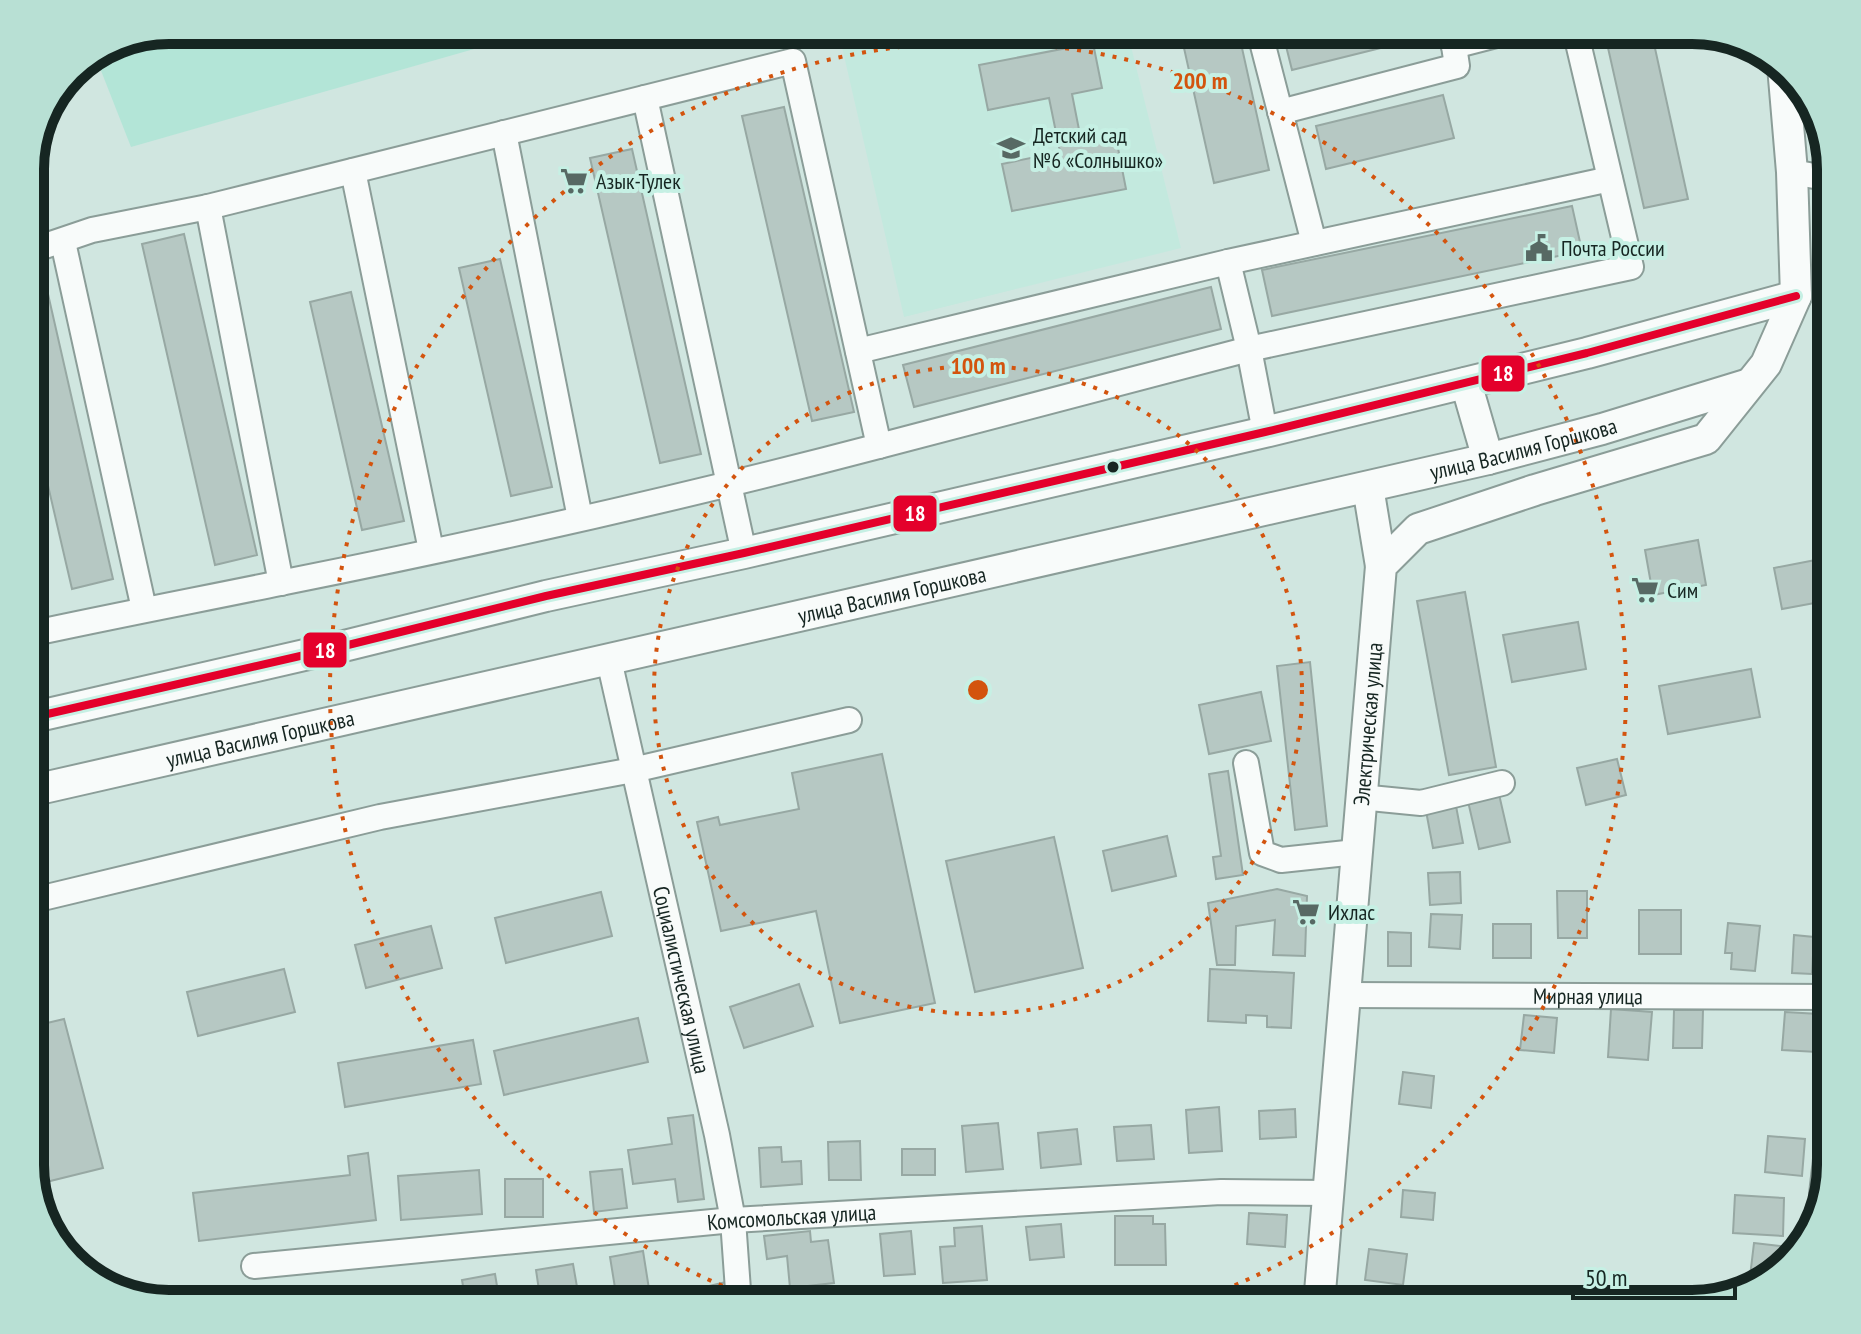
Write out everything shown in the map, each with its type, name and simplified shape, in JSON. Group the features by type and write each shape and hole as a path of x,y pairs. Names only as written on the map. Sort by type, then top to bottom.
{"main road":[{"path":"1381,566 1418,529 1706,439 1766,364 1796,296 1792,172 1785,85"},
{"path":"44,715 546,596 1265,432 1466,383 1796,296"},
{"path":"1466,383 1488,459"},
{"name":"улица Василия Горшкова","path":"44,788 1488,459 1602,429 1749,384"},
{"name":"Электрическая улица","path":"1320,1290 1381,566 1368,487"}],"street":[{"path":"1263,44 1314,243"},
{"path":"1280,112 1457,66 1453,44"},
{"path":"44,631 731,485 1249,349 1631,267 1578,44"},
{"path":"44,247 92,230 208,207 793,61 879,446"},
{"path":"645,98 744,553"},
{"path":"504,133 580,518"},
{"path":"353,171 431,550"},
{"path":"1792,172 1817,176"},
{"path":"858,351 1228,262 1610,179"},
{"path":"208,207 281,583"},
{"path":"63,242 144,609"},
{"path":"1228,262 1265,432"},
{"name":"Социалистическая улица","path":"609,660 717,1135 733,1220 738,1290"},
{"path":"44,898 380,817 633,770 849,720"},
{"path":"1246,763 1262,853 1281,860 1356,852"},
{"path":"1360,797 1421,803 1502,783"},
{"name":"Мирная улица","path":"1346,995 1817,997"},
{"name":"Комсомольская улица","path":"254,1266 733,1220 1221,1192 1329,1193"}],"shaded area":[{"path":"169,44 492,44 131,147 99,66 129,51"},
{"name":"Детский сад №6 «Солнышко»","path":"842,44 1130,44 1181,248 904,317"}],"building":[{"path":"1093,44 1102,88 1072,94 1082,145 1116,138 1126,189 1012,211 1002,164 1060,152 1049,98 988,110 979,65"},
{"path":"1183,44 1241,44 1269,170 1214,183"},
{"path":"1286,44 1397,44 1292,70"},
{"path":"1607,44 1654,44 1688,199 1644,208"},
{"path":"1443,95 1454,138 1326,169 1316,126"},
{"path":"784,107 854,412 812,421 742,116"},
{"path":"632,149 701,454 660,463 590,158"},
{"path":"1572,206 1582,251 1272,316 1262,270"},
{"path":"184,234 257,555 215,565 142,244"},
{"path":"500,259 552,487 511,496 459,268"},
{"path":"44,277 113,579 72,589 44,468"},
{"path":"1211,287 1221,329 914,407 903,365"},
{"path":"351,292 404,521 362,530 310,302"},
{"path":"1698,540 1706,585 1653,595 1645,550"},
{"path":"1817,560 1817,603 1782,609 1774,568"},
{"path":"1465,592 1496,767 1449,775 1417,601"},
{"path":"1578,622 1586,669 1512,682 1503,635"},
{"path":"1310,662 1327,826 1295,830 1277,666"},
{"path":"1751,669 1760,717 1668,734 1659,686"},
{"path":"1261,692 1271,741 1209,754 1199,705"},
{"path":"882,754 935,1003 840,1023 816,911 721,931 697,822 718,817 720,825 799,809 792,773"},
{"path":"1617,759 1626,795 1586,805 1577,768"},
{"path":"1228,771 1243,875 1216,879 1213,857 1221,856 1209,774"},
{"path":"1498,790 1510,842 1479,849 1467,797"},
{"path":"1456,806 1463,843 1433,848 1426,811"},
{"path":"1167,836 1176,876 1112,891 1103,851"},
{"path":"1054,837 1083,968 975,992 946,861"},
{"path":"1460,872 1461,903 1430,905 1428,873"},
{"path":"1277,889 1307,896 1305,956 1273,955 1275,920 1236,926 1235,965 1217,965 1208,903"},
{"path":"1557,891 1587,891 1587,938 1558,938"},
{"path":"601,892 612,936 506,963 495,918"},
{"path":"1639,910 1681,910 1681,954 1639,954"},
{"path":"1431,914 1462,915 1460,949 1429,947"},
{"path":"1728,923 1760,926 1755,971 1731,969 1732,953 1725,953"},
{"path":"1493,924 1531,924 1531,958 1493,958"},
{"path":"431,926 442,968 366,988 355,945"},
{"path":"1388,932 1411,933 1411,966 1388,966"},
{"path":"1794,935 1814,937 1812,974 1792,973"},
{"path":"284,969 295,1012 198,1036 187,992"},
{"path":"1210,969 1294,973 1291,1028 1267,1027 1267,1016 1246,1015 1246,1023 1208,1021"},
{"path":"799,984 813,1026 744,1048 730,1007"},
{"path":"1611,1009 1652,1012 1648,1060 1608,1057"},
{"path":"1674,1010 1703,1010 1702,1048 1673,1048"},
{"path":"1785,1012 1817,1014 1817,1052 1782,1050"},
{"path":"1524,1015 1557,1018 1554,1053 1520,1050"},
{"path":"638,1018 648,1062 504,1095 494,1051"},
{"path":"64,1019 103,1168 45,1182 44,1174 44,1024"},
{"path":"473,1040 481,1084 345,1107 338,1063"},
{"path":"1403,1072 1434,1076 1431,1108 1399,1104"},
{"path":"1219,1107 1222,1151 1189,1153 1186,1110"},
{"path":"1295,1109 1296,1137 1260,1139 1259,1111"},
{"path":"693,1115 704,1199 678,1202 675,1179 633,1184 628,1150 672,1144 668,1118"},
{"path":"998,1123 1003,1169 966,1172 962,1126"},
{"path":"1151,1125 1154,1159 1117,1161 1114,1127"},
{"path":"1077,1129 1081,1164 1041,1168 1038,1133"},
{"path":"1768,1136 1805,1139 1802,1176 1765,1172"},
{"path":"860,1141 861,1180 829,1180 828,1142"},
{"path":"781,1147 782,1162 801,1161 802,1184 761,1187 759,1148"},
{"path":"902,1149 935,1149 935,1175 902,1175"},
{"path":"368,1153 376,1220 199,1241 193,1193 350,1175 348,1156"},
{"path":"622,1169 627,1208 594,1212 590,1172"},
{"path":"479,1170 482,1214 401,1220 398,1176"},
{"path":"505,1179 543,1179 543,1217 505,1217"},
{"path":"1403,1190 1435,1193 1433,1220 1401,1217"},
{"path":"1735,1195 1784,1198 1783,1236 1733,1233"},
{"path":"1249,1213 1287,1215 1285,1247 1247,1244"},
{"path":"1115,1216 1153,1216 1153,1224 1165,1224 1166,1265 1115,1265"},
{"path":"1061,1224 1064,1257 1030,1260 1026,1227"},
{"path":"982,1226 987,1280 943,1283 940,1247 955,1246 954,1228"},
{"path":"810,1231 811,1242 828,1240 834,1283 790,1288 787,1256 767,1259 764,1236"},
{"path":"911,1231 915,1274 884,1276 880,1234"},
{"path":"1754,1243 1787,1247 1781,1254 1750,1276"},
{"path":"1369,1249 1407,1254 1403,1285 1365,1280"},
{"path":"643,1251 649,1289 615,1290 610,1257"},
{"path":"573,1264 578,1290 539,1290 536,1270"},
{"path":"495,1274 498,1290 464,1290 462,1280"},
{"path":"726,1282 727,1290 706,1290 705,1287"}],"transit line":[{"name":"18","path":"44,715 546,596 1265,432 1587,353 1796,296"}],"place":[{"name":"Детский сад №6 «Солнышко»","path":"1011,148"},
{"name":"Азык-Тулек","path":"574,181"},
{"name":"Почта России","path":"1539,248"},
{"name":"Сим","path":"1645,590"},
{"name":"Ихлас","path":"1306,912"}]}
